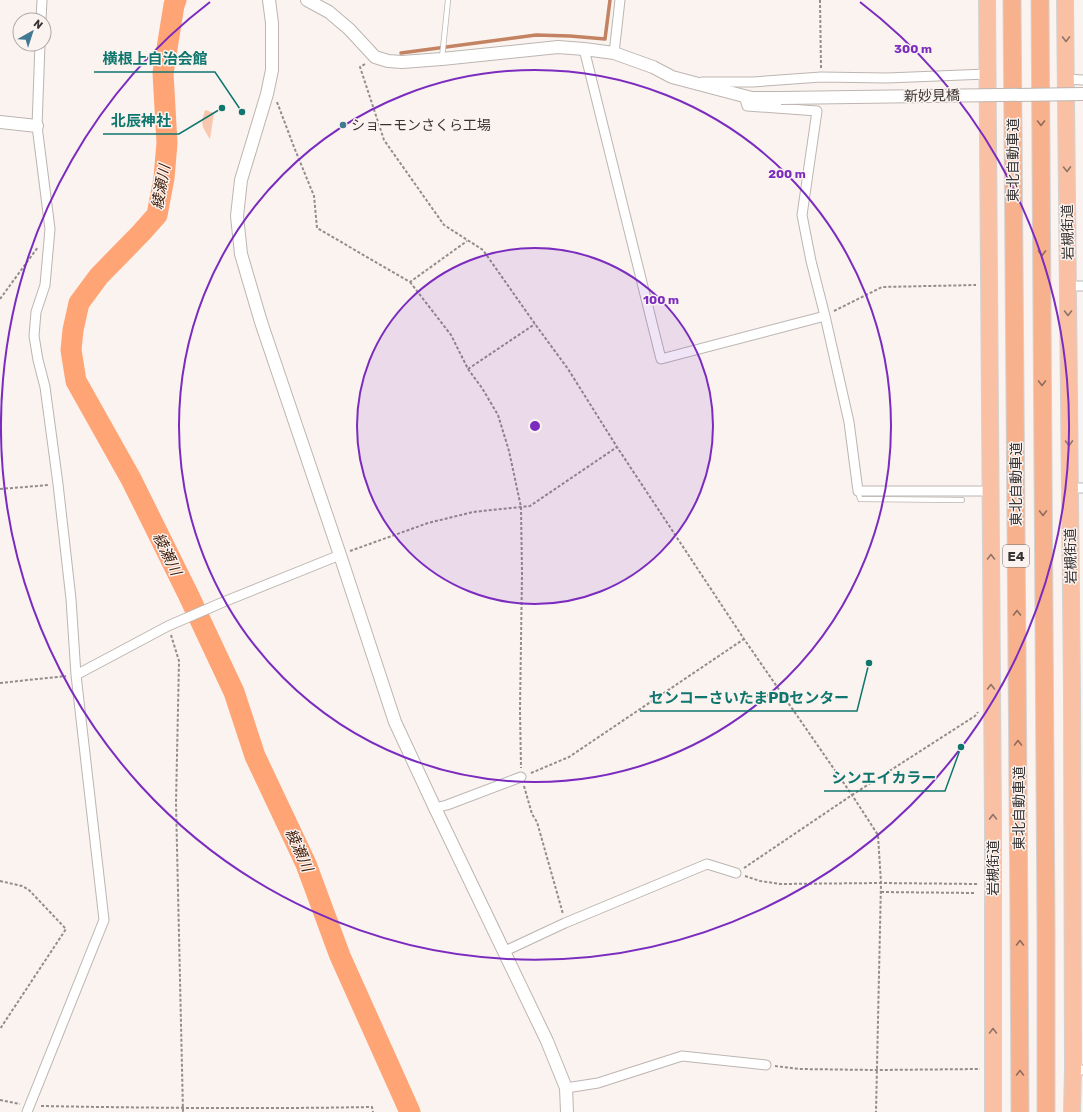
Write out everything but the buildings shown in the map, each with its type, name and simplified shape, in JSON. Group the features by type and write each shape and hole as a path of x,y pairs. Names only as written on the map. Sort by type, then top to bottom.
{"highway":[{"name":"岩槻街道","path":"987,0 992,698 993,1112"},
{"name":"東北自動車道","path":"1012,0 1020,921 1020,1112"},
{"name":"東北自動車道","path":"1040,0 1046,1112"},
{"name":"岩槻街道","path":"1066,0 1066,79 1076,286 1076,488 1072,694 1078,1070 1072,1112"}],"street":[{"path":"41,12 42,0"},
{"path":"269,0 272,23 272,70 267,94 241,180 237,216 241,254 261,322 395,722 547,1042 566,1088 567,1112"},
{"path":"307,0 329,12 349,29 375,58"},
{"path":"614,53 620,0"},
{"name":"新妙見橋","path":"375,58 402,62 558,47 584,48 614,53 653,66 672,77 752,98 1083,94"},
{"path":"584,48 661,359 825,316"},
{"path":"28,1109 104,920 76,675 71,599 58,484 45,387 34,336 36,312 45,285 50,229 37,126 40,52"},
{"path":"689,82 754,82 821,77 887,78 987,74"},
{"path":"1066,79 1083,80"},
{"path":"744,96 747,106 817,111 802,215 811,261 849,422 858,490 990,491"},
{"path":"0,122 37,126"},
{"path":"76,675 168,626 220,603 340,555"},
{"path":"435,808 521,777"},
{"path":"504,951 565,923 707,864 736,873"},
{"path":"566,1088 598,1082 682,1056 766,1065"}],"lane":[{"path":"442,59 448,0"},
{"path":"858,490 860,499 962,500"}],"path":[{"path":"820,0 821,77"},
{"path":"375,58 360,66 384,140 444,225 483,250 568,369 617,447 744,639 878,835 881,883 876,1112"},
{"path":"267,94 277,101 314,196 317,228 410,282 451,335 468,369 482,388 498,415 509,451 521,507 521,777 532,814 537,822 565,923"},
{"path":"0,299 50,229"},
{"path":"410,282 468,241"},
{"path":"825,316 882,287 989,285"},
{"path":"468,369 535,324"},
{"path":"340,555 428,523 472,512 530,506 617,447"},
{"path":"0,489 58,484"},
{"path":"168,626 179,661 176,803 183,1112"},
{"path":"521,777 569,757 744,639"},
{"path":"0,683 76,675"},
{"path":"736,873 852,795 975,716 992,698"},
{"path":"736,873 760,881 780,884 993,884"},
{"path":"0,881 22,886 29,890 66,929 0,1029"},
{"path":"880,892 974,893"},
{"path":"766,1065 799,1069 877,1070 993,1068"},
{"path":"0,1100 28,1109 183,1108 283,1110 372,1107 373,1112"}],"shaded area":[{"path":"205,110 214,113 210,139 202,122"}],"waterway":[{"name":"綾瀬川","path":"176,0 163,73 167,143 164,178 157,215 99,276 79,303 73,330 71,350 76,381 131,479 188,594 234,692 255,756 306,864 340,956 410,1112"},
{"path":"401,53 536,35 605,39 610,0"}],"place":[{"name":"北辰神社","path":"222,108"},
{"name":"横根上自治会館","path":"242,112"},
{"name":"ショーモンさくら工場","path":"343,125"},
{"name":"センコーさいたまPDセンター","path":"869,663"},
{"name":"シンエイカラー","path":"961,747"}]}
